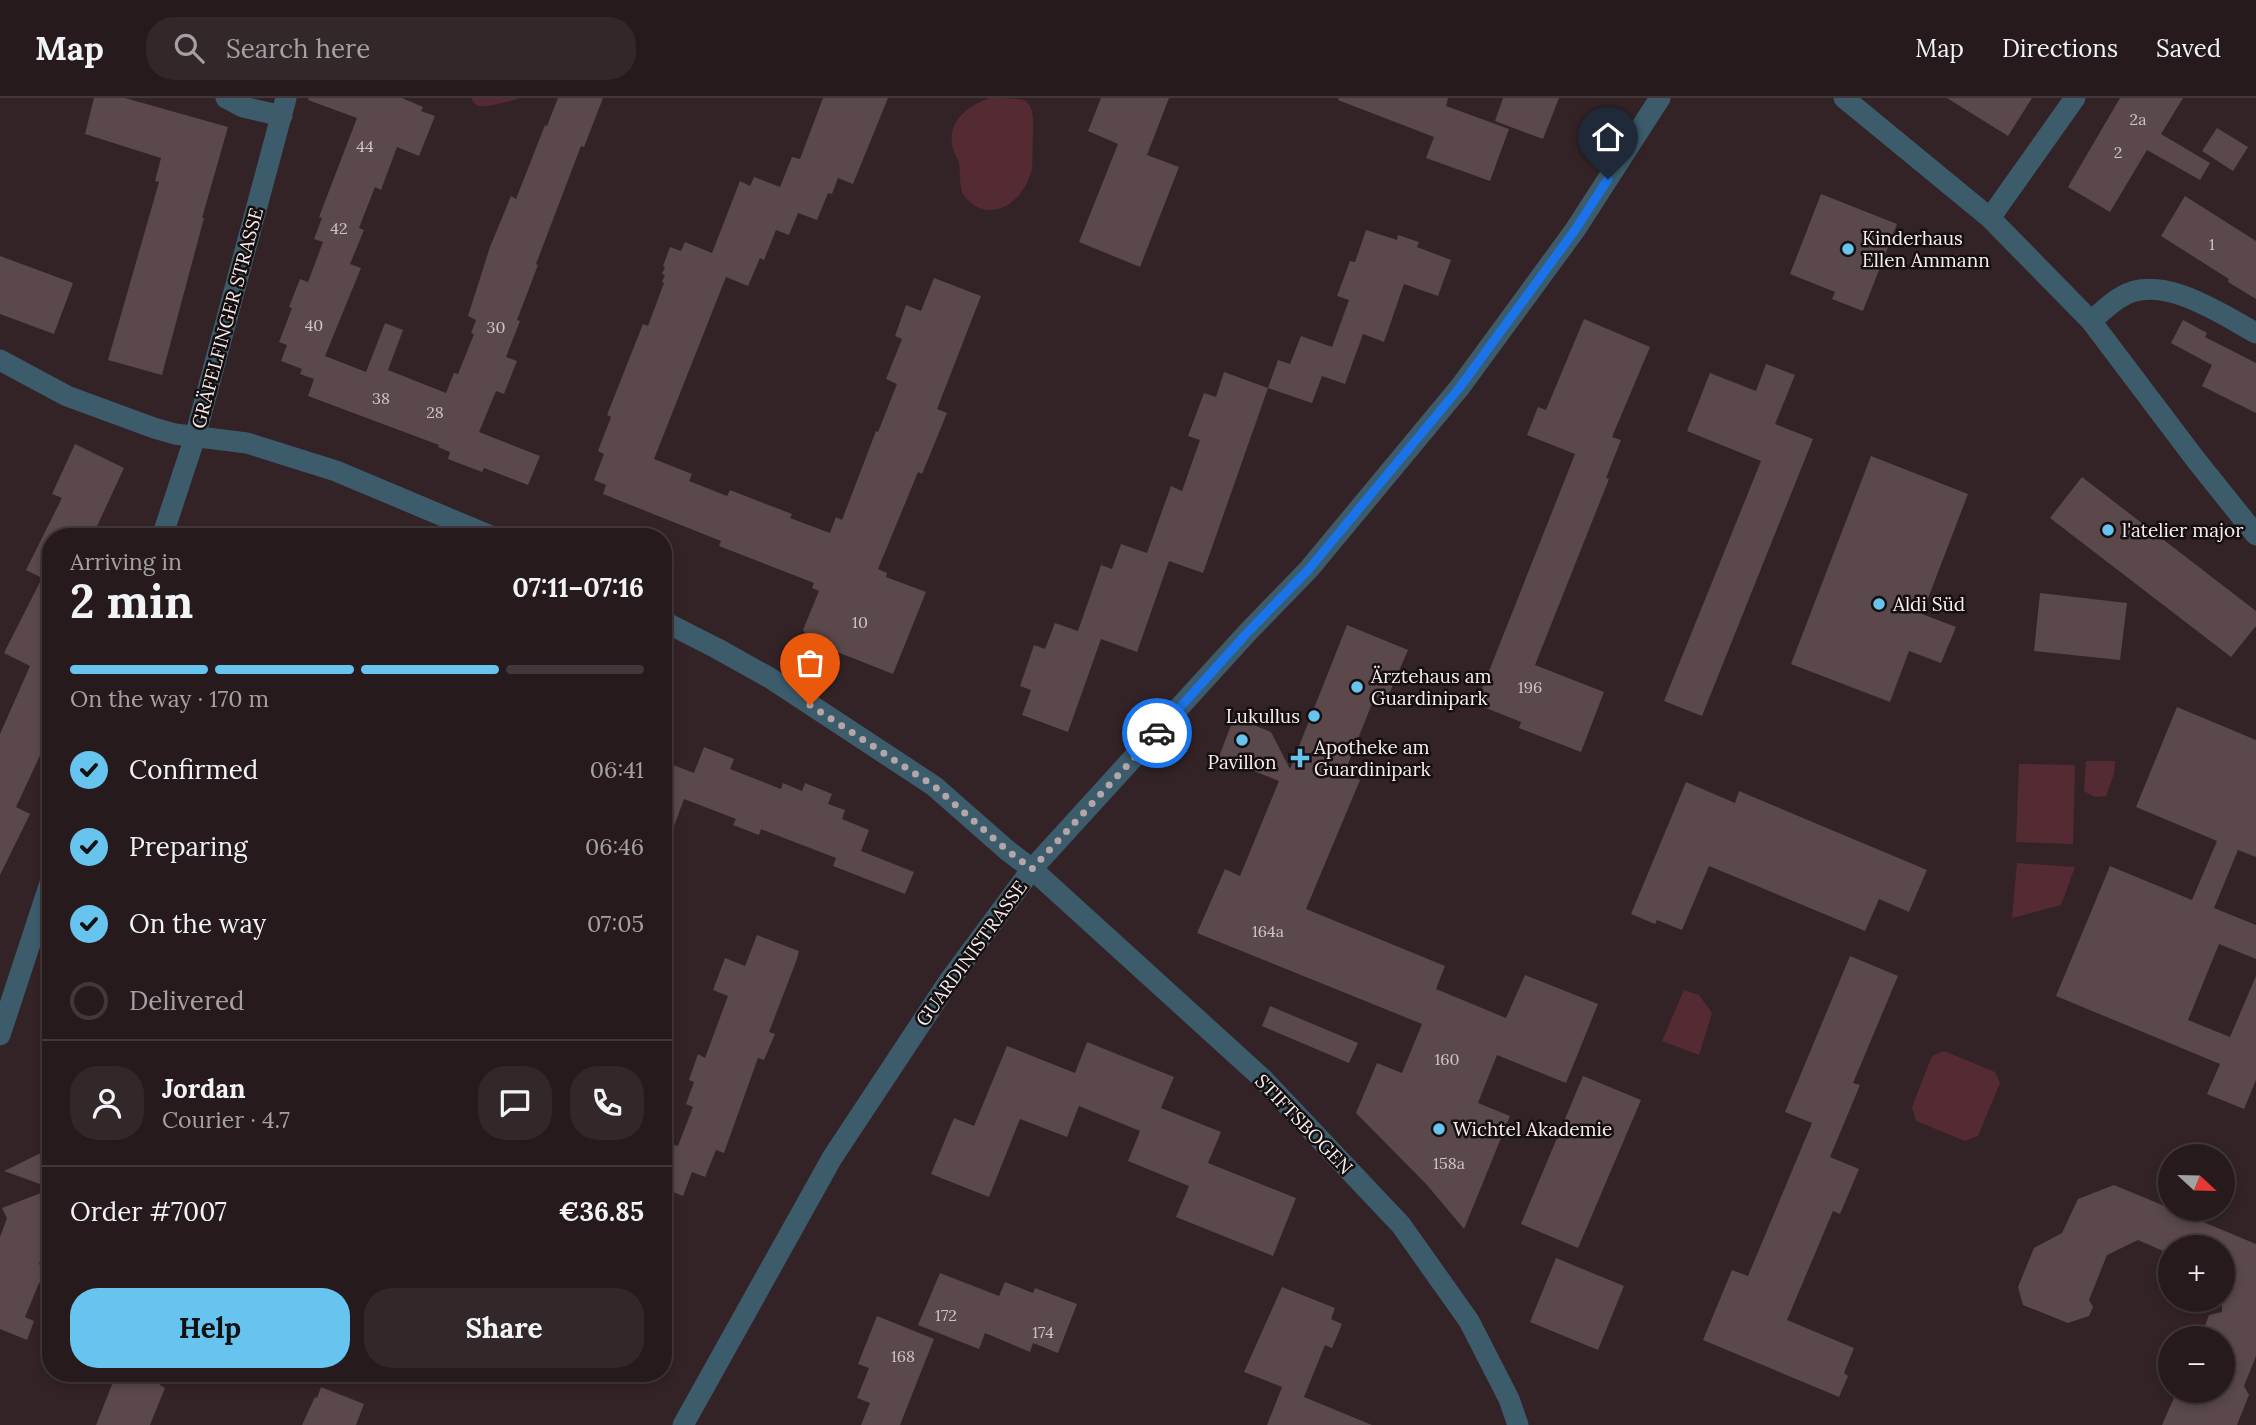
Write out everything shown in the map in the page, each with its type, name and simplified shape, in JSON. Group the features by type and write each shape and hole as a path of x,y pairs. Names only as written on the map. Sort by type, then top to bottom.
{"street":[{"path":"226,98 243,107 284,107"},
{"name":"GUARDINISTRASSE","path":"683,1425 849,1131 949,981 1032,869 1247,633 1309,569 1460,387 1575,230 1660,98"},
{"path":"1844,98 1990,218 2091,321 2256,535"},
{"path":"1990,218 2075,98"},
{"name":"GRÄFELFINGER STRASSE","path":"165,528 195,437 284,107"},
{"path":"2091,321 2122,296 2146,290 2180,293 2256,333"},
{"path":"0,360 67,396 154,428 195,437 247,443 336,471 472,528"},
{"name":"STIFTSBOGEN","path":"672,626 770,678 934,786 1032,869 1263,1079 1401,1225 1469,1321 1509,1399 1518,1425"},
{"path":"0,1035 42,907"}],"shaded area":[{"path":"471,98 520,98 482,106 476,105"},
{"path":"989,98 1026,101 1032,113 1033,127 1032,168 1023,190 1007,205 987,210 977,207 962,192 952,135 957,121 968,109"},
{"path":"2086,761 2115,761 2114,774 2106,796 2094,797 2084,791"},
{"path":"2019,764 2075,765 2073,844 2016,842"},
{"path":"2017,863 2075,867 2061,905 2012,918"},
{"path":"1684,990 1699,995 1712,1013 1699,1055 1662,1041"},
{"path":"1944,1051 1995,1072 2000,1083 1978,1136 1965,1141 1916,1121 1912,1107 1932,1056"}],"building":[{"path":"94,98 125,98 228,127 162,375 108,360 159,182 155,181 161,158 85,134"},
{"path":"402,98 423,107 421,111 435,116 419,156 397,147 381,190 375,187 359,228 364,230 350,264 361,268 325,356 366,372 385,323 403,330 388,370 446,393 454,373 458,374 474,334 471,333 476,320 468,316 490,247 511,196 516,199 558,98 603,98 584,147 581,146 517,320 520,321 506,357 517,361 504,394 496,391 479,432 540,456 528,485 484,468 482,472 448,459 450,452 438,447 439,445 308,396 314,379 300,374 302,369 281,361 287,345 279,342 292,308 289,307 300,279 308,282 323,242 314,239 322,218 319,217 357,118 308,100"},
{"path":"823,98 888,98 853,184 838,178 832,194 828,193 817,220 798,213 789,235 776,230 764,260 760,258 748,286 726,277 654,459 692,474 689,481 727,496 730,490 792,514 790,518 830,533 836,517 842,520 897,384 886,379 902,339 895,336 906,305 921,311 934,278 981,296 937,409 947,413 922,474 918,472 878,569 887,573 886,577 926,592 893,674 812,642 803,630 819,591 812,588 814,583 719,546 721,541 603,494 606,485 594,480 604,454 598,451 611,417 607,415 643,324 648,326 664,283 663,266 670,247 681,251 685,242 712,253 740,181 750,186 754,177 780,187 792,157 800,159"},
{"path":"1101,98 1169,98 1147,155 1179,167 1140,267 1079,242 1118,144 1088,131"},
{"path":"1448,98 1446,106 1509,129 1490,181 1426,158 1434,137 1338,100"},
{"path":"1503,98 1559,98 1543,139 1495,121"},
{"path":"1947,98 2032,98 2008,136"},
{"path":"2120,98 2183,98 2161,134 2210,163 2200,180 2147,150 2110,212 2068,187"},
{"path":"2217,128 2248,147 2233,171 2202,151"},
{"path":"1821,194 1897,224 1863,311 1832,299 1835,292 1790,274"},
{"path":"2185,196 2256,241 2256,299 2161,236"},
{"path":"1366,230 1397,240 1398,235 1419,242 1417,247 1451,260 1438,296 1404,284 1384,342 1363,334 1345,384 1322,376 1312,403 1268,388 1278,360 1290,364 1301,336 1332,347 1349,300 1337,296 1350,261 1355,262"},
{"path":"0,256 73,283 54,334 0,314"},
{"path":"1584,319 1650,347 1612,437 1621,440 1606,478 1609,479 1535,665 1604,692 1581,752 1519,728 1521,722 1476,704 1575,454 1527,435 1538,407 1546,410"},
{"path":"2183,320 2207,333 2205,337 2256,363 2256,413 2202,386 2212,365 2171,343"},
{"path":"1766,364 1795,375 1775,424 1813,439 1702,716 1664,701 1761,461 1687,431 1710,373 1756,391"},
{"path":"1224,372 1268,388 1203,573 1169,561 1137,652 1101,639 1068,732 1022,715 1031,690 1020,686 1034,645 1045,649 1055,623 1078,631 1101,565 1112,569 1121,544 1147,553 1171,486 1182,491 1200,440 1188,436 1204,393 1216,397"},
{"path":"75,444 124,468 96,528 47,528 62,498 52,494"},
{"path":"1871,456 1968,494 1922,614 1956,627 1941,663 1909,651 1890,702 1791,664"},
{"path":"2082,477 2256,611 2256,626 2231,657 2050,518"},
{"path":"42,538 42,578 26,570"},
{"path":"42,578 42,751 16,807 30,814 0,875 0,734 30,666 4,653"},
{"path":"2040,593 2127,603 2120,660 2034,651"},
{"path":"1347,625 1408,650 1386,701 1375,696 1344,774 1360,780 1306,909 1445,966 1436,989 1506,1018 1525,975 1598,1004 1566,1083 1497,1055 1478,1103 1510,1116 1464,1229 1427,1185 1356,1113 1377,1063 1402,1073 1422,1024 1197,933 1225,869 1240,876 1279,781 1219,757 1234,717 1271,732 1290,769"},
{"path":"2177,707 2256,740 2256,857 2238,850 2214,908 2256,925 2256,959 2219,944 2188,1020 2230,1037 2256,976 2256,1080 2244,1109 2207,1094 2220,1064 2056,996 2110,866 2192,900 2217,841 2136,807"},
{"path":"704,747 734,759 730,769 781,789 783,783 802,791 805,783 832,794 828,804 845,810 842,819 869,830 861,851 914,872 905,894 833,866 836,858 761,829 759,835 733,825 736,819 684,799 672,832 672,764 694,773"},
{"path":"1686,782 1735,803 1739,791 1927,870 1909,912 1879,899 1865,931 1709,866 1682,930 1657,920 1655,924 1631,914"},
{"path":"757,935 799,951 769,1032 775,1034 764,1060 758,1058 724,1153 716,1150 705,1177 692,1172 683,1196 672,1192 672,1144 678,1146 693,1107 686,1104 694,1082 689,1080 698,1054 705,1058 728,996 713,990 725,958 745,966"},
{"path":"1850,956 1898,976 1853,1083 1860,1085 1830,1157 1859,1169 1840,1214 1833,1211 1787,1320 1854,1348 1844,1373 1848,1376 1839,1397 1703,1340 1732,1270 1748,1276 1812,1123 1785,1112"},
{"path":"1270,1006 1358,1043 1349,1063 1262,1026"},
{"path":"1087,1042 1174,1077 1161,1108 1221,1132 1208,1163 1296,1198 1273,1256 1176,1217 1189,1186 1128,1161 1140,1131 1079,1106 1067,1137 1020,1119 989,1197 931,1174 954,1118 974,1126 1007,1046 1075,1073"},
{"path":"1583,1076 1641,1100 1578,1248 1521,1224"},
{"path":"42,1152 42,1185 4,1171"},
{"path":"2114,1185 2158,1203 2158,1222 2203,1222 2234,1235 2158,1235 2158,1249 2138,1240 2107,1255 2089,1300 2093,1307 2089,1316 2068,1323 2023,1305 2018,1287 2034,1248 2062,1233 2078,1199"},
{"path":"42,1192 42,1256 39,1264 42,1267 42,1282 39,1283 25,1317 34,1321 27,1340 0,1329 0,1237 7,1218 2,1208"},
{"path":"2235,1235 2256,1244 2256,1356 2244,1386 2249,1395 2237,1425 2162,1425 2172,1403 2235,1403 2235,1326 2205,1326 2209,1315 2235,1312"},
{"path":"1556,1258 1624,1286 1598,1350 1530,1322"},
{"path":"940,1273 999,1296 1005,1282 1033,1293 1035,1288 1077,1304 1058,1353 1033,1343 1030,1352 985,1333 979,1349 918,1325"},
{"path":"1282,1287 1335,1308 1331,1319 1342,1324 1332,1348 1325,1345 1304,1397 1372,1425 1267,1425 1282,1387 1244,1372"},
{"path":"877,1316 934,1339 900,1425 861,1425 870,1403 857,1398 869,1368 858,1364"},
{"path":"113,1382 161,1382 160,1385 165,1388 150,1425 96,1425"},
{"path":"321,1387 364,1404 356,1425 302,1425"}],"way so far":[{"path":"810,705 934,786 1032,869 1157,733"}],"place":[{"name":"Kinderhaus Ellen Ammann","path":"1848,249"},
{"name":"l'atelier major","path":"2108,530"},
{"name":"Aldi Süd","path":"1879,604"},
{"name":"Ärztehaus am Guardinipark","path":"1357,687"},
{"name":"Lukullus","path":"1314,716"},
{"name":"Pavillon","path":"1242,740"},
{"name":"Apotheke am Guardinipark","path":"1300,758"},
{"name":"Wichtel Akademie","path":"1439,1129"}],"route":[{"path":"1157,733 1309,569 1460,387 1575,230 1608,179"}]}
